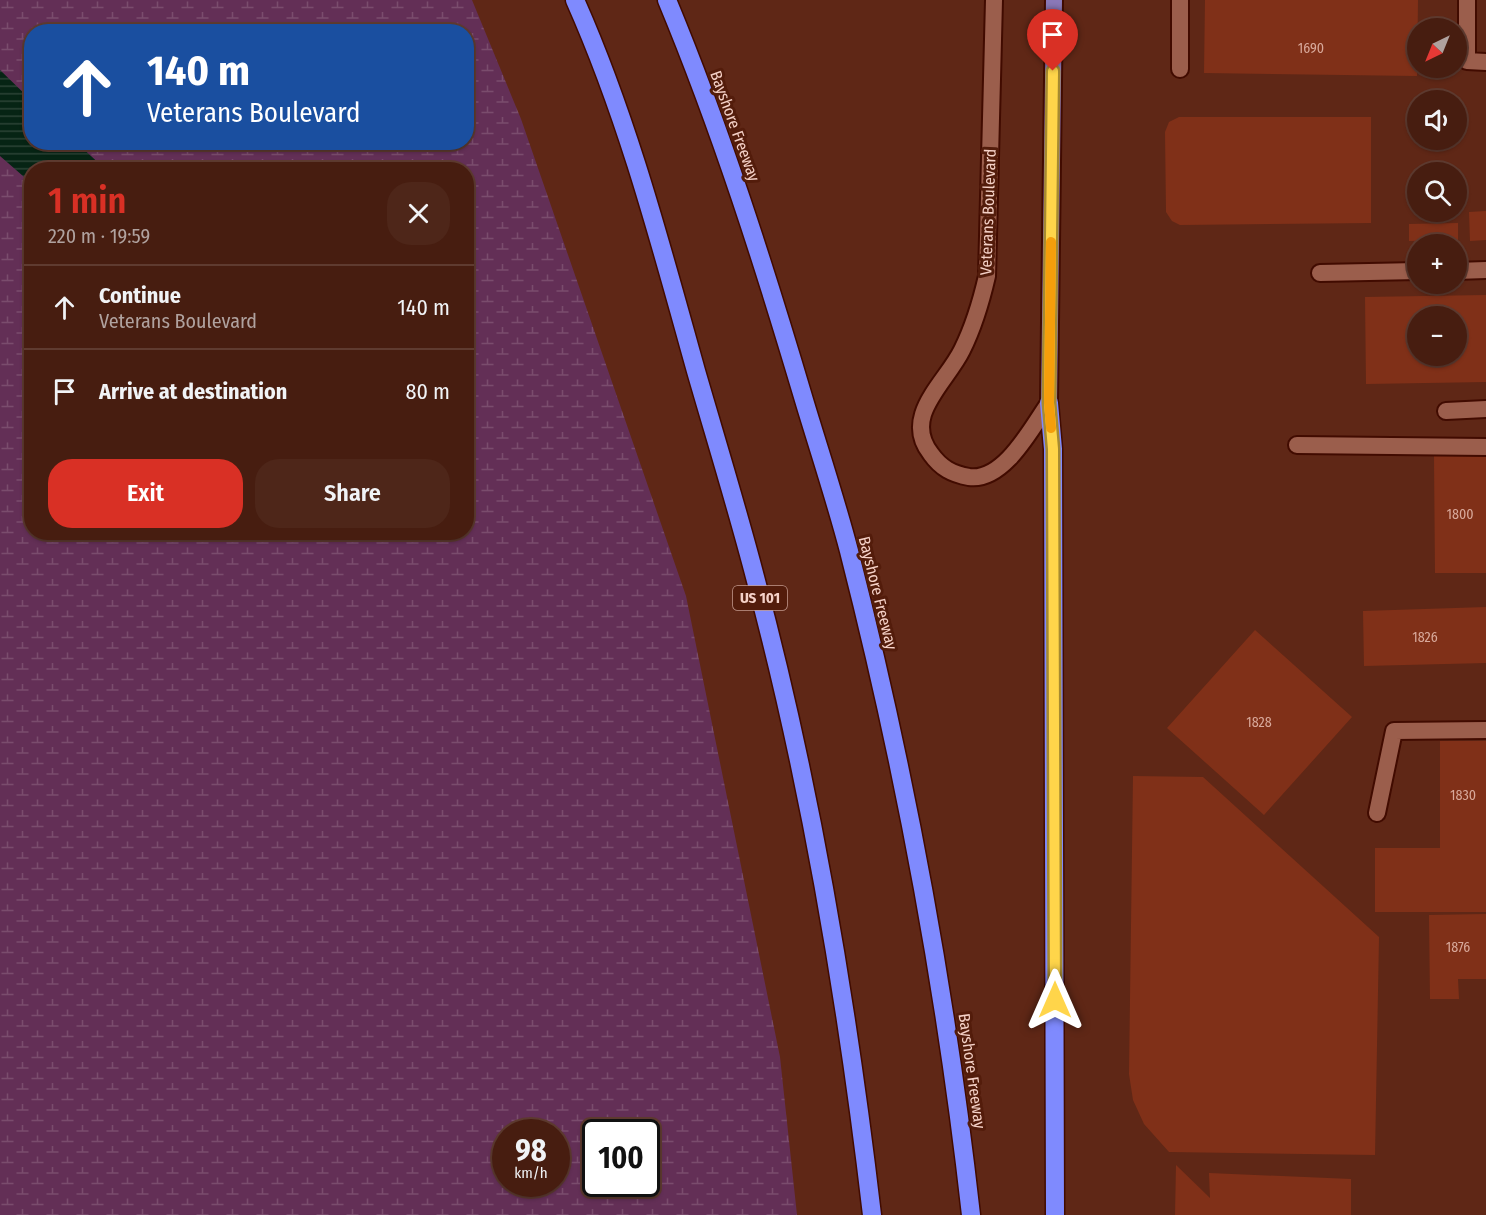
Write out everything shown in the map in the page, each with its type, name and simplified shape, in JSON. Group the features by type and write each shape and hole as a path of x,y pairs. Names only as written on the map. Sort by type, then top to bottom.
{"highway":[{"name":"US 101","path":"575,0 592,37 648,200 756,578 803,782 828,917 860,1119 872,1215"},
{"name":"Bayshore Freeway","path":"667,0 737,184 788,344 848,548 898,756 933,942 960,1120 971,1215"},
{"path":"1049,403 1053,461 1055,1215"}],"main road":[{"path":"1049,403 1054,0"}],"street":[{"name":"Veterans Boulevard","path":"994,0 987,276 981,306 961,352 924,408 920,424 925,447 937,463 953,474 974,477 992,472 1007,462 1049,403"},
{"path":"1180,0 1180,69"},
{"path":"1467,0 1467,61 1486,62"},
{"path":"1467,271 1486,270"},
{"path":"1320,273 1407,271"},
{"path":"1446,411 1486,409"},
{"path":"1298,445 1486,447"},
{"path":"1377,813 1394,731 1486,730"}],"green space":[{"path":"0,0 472,0 521,119 686,596 780,1057 797,1215 0,1215"}],"shaded area":[{"path":"0,70 24,93 24,150 85,150 97,162 24,162 24,177 0,156"}],"building":[{"path":"1205,0 1418,0 1418,18 1407,18 1407,76 1204,73"},
{"path":"1179,117 1371,117 1371,223 1180,225 1172,221 1166,212 1165,132 1169,122"},
{"path":"1486,211 1486,240 1470,241 1469,212"},
{"path":"1458,223 1458,234 1409,234 1409,224"},
{"path":"1486,295 1486,382 1366,384 1365,297"},
{"path":"1434,455 1486,455 1486,573 1435,573"},
{"path":"1486,607 1486,663 1364,666 1363,611"},
{"path":"1255,630 1352,717 1264,815 1167,728"},
{"path":"1440,741 1486,741 1486,912 1375,912 1375,848 1440,848"},
{"path":"1133,776 1203,777 1379,937 1375,1155 1169,1152 1144,1124 1133,1100 1129,1074"},
{"path":"1486,914 1486,979 1458,979 1459,999 1430,999 1429,915"},
{"path":"1176,1165 1210,1198 1209,1173 1351,1179 1351,1215 1175,1215"}],"slow traffic":[{"path":"1051,242 1049,403 1051,428"}],"route":[{"path":"1053,71 1049,403 1053,449 1055,1000"}]}
